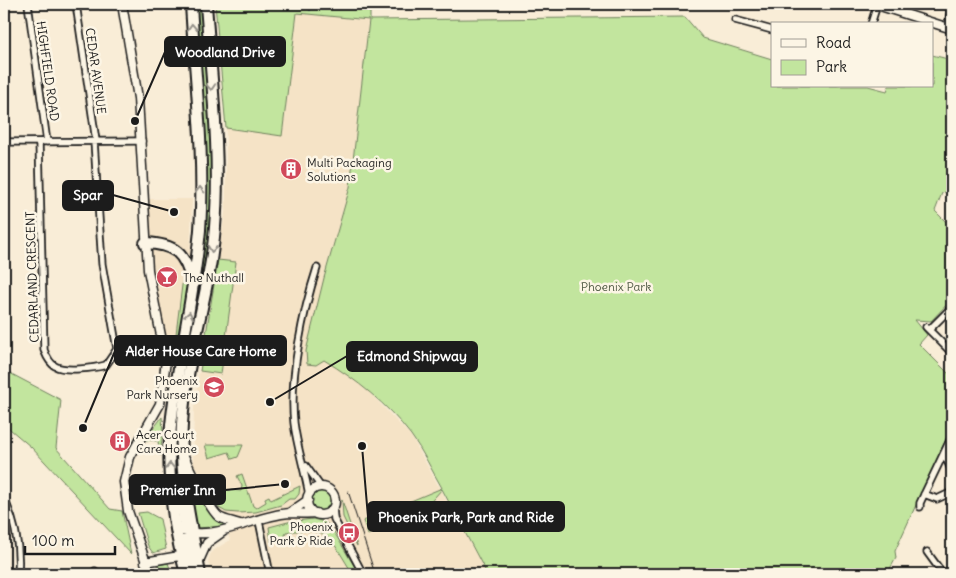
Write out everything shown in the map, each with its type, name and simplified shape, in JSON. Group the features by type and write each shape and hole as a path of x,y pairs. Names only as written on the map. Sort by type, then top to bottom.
{"highway":[{"path":"191,4 200,184 198,247 193,291 171,426 169,465 191,557 200,574"},
{"path":"186,574 191,557 184,531 181,450 184,401 211,258 216,209 216,162 206,4"},
{"path":"145,244 167,246 180,254 187,267 193,291"},
{"path":"180,254 188,253 198,247"}],"street":[{"name":"HIGHFIELD ROAD","path":"28,4 47,142"},
{"name":"CEDAR AVENUE","path":"76,4 95,141"},
{"path":"122,4 138,98 142,141 145,244 154,308 164,345 165,374 160,404 130,457 124,482 128,511 150,574"},
{"path":"872,22 875,4 899,8 950,28 952,7"},
{"path":"735,20 771,30"},
{"name":"CEDARLAND CRESCENT","path":"39,142 44,350 50,362 55,366 63,368 106,365 117,349 102,264 95,141"},
{"path":"4,142 142,141"},
{"path":"316,513 310,508 308,498 303,462 294,425 294,401 305,310 317,268"},
{"path":"952,307 928,328 952,353"},
{"path":"920,507 924,494 952,436"},
{"path":"181,450 196,482 216,514 242,525"},
{"path":"944,453 952,472"},
{"path":"303,462 321,487 332,492 335,500 333,507 334,519 363,574"},
{"path":"183,482 196,482"},
{"path":"289,513 308,498 314,489 321,487"},
{"path":"924,494 936,500 952,492"},
{"path":"4,499 17,539 18,574"},
{"path":"184,531 226,530 289,513 326,514 333,507"},
{"path":"259,520 270,574"},
{"path":"146,562 191,557 226,530"},
{"path":"927,552 943,574"},
{"path":"191,557 192,574"}],"shaded area":[{"path":"297,13 369,20 350,187 324,278 324,360 348,374 369,392 411,436 487,574 211,574 208,562 211,552 230,540 213,489 193,464 194,405 226,207 226,128 282,135"},
{"path":"147,199 192,199 190,259 180,333 176,350 170,355 158,315 152,276"}],"green space":[{"path":"194,4 202,4 213,156 211,241 177,423 177,479 175,483 173,460 176,411 201,256"},
{"name":"Phoenix Park","path":"215,4 370,4 370,20 685,17 703,38 771,59 771,88 876,88 887,91 888,88 934,88 934,56 952,60 952,190 942,193 935,211 952,228 952,299 931,321 915,320 927,335 919,344 952,377 952,426 895,551 896,558 887,574 487,574 442,489 427,506 420,503 368,535 363,521 442,488 411,435 382,403 360,384 324,360 316,365 307,364 306,351 324,278 350,187 369,20 297,13 282,136 226,128"},
{"path":"218,260 236,262 221,374 200,371"},
{"path":"184,269 187,284 186,301 180,333 176,334"},
{"path":"4,370 61,400 56,448 110,509 122,511 131,554 31,447 4,424"},
{"path":"162,417 163,431 160,456 158,441 145,440"},
{"path":"205,445 243,445 238,457 232,459 229,452 209,458"},
{"path":"242,474 253,506 256,508 266,502 265,498 269,496 271,500 300,486 299,494 295,499 289,499 281,505 256,512 226,512 219,508 212,490 214,481 219,491 241,491 242,486 237,476"},
{"path":"188,486 196,487 212,516 230,526 195,528"},
{"path":"321,491 328,494 331,501 328,508 321,511 314,508 311,501 314,494"},
{"path":"342,500 357,546 343,517"},
{"path":"147,512 160,519 166,549 153,553 148,546 138,513"},
{"path":"313,519 325,522 331,527 359,574 353,574 334,544 321,534 312,531 286,532 284,539 271,542 269,527 288,522"},
{"path":"168,563 172,574 160,574 158,565"}],"waterway":[{"path":"307,4 310,10"}],"tram line":[{"path":"348,491 375,574"}],"place":[{"name":"Woodland Drive","path":"135,121"},
{"name":"Multi Packaging Solutions","path":"291,169"},
{"name":"Spar","path":"174,212"},
{"name":"The Nuthall","path":"167,277"},
{"name":"Phoenix Park Nursery","path":"214,387"},
{"name":"Edmond Shipway","path":"270,402"},
{"name":"Alder House Care Home","path":"83,428"},
{"name":"Acer Court Care Home","path":"120,441"},
{"name":"Phoenix Park, Park and Ride","path":"362,446"},
{"name":"Premier Inn","path":"285,484"},
{"name":"Phoenix Park & Ride","path":"349,533"}]}
